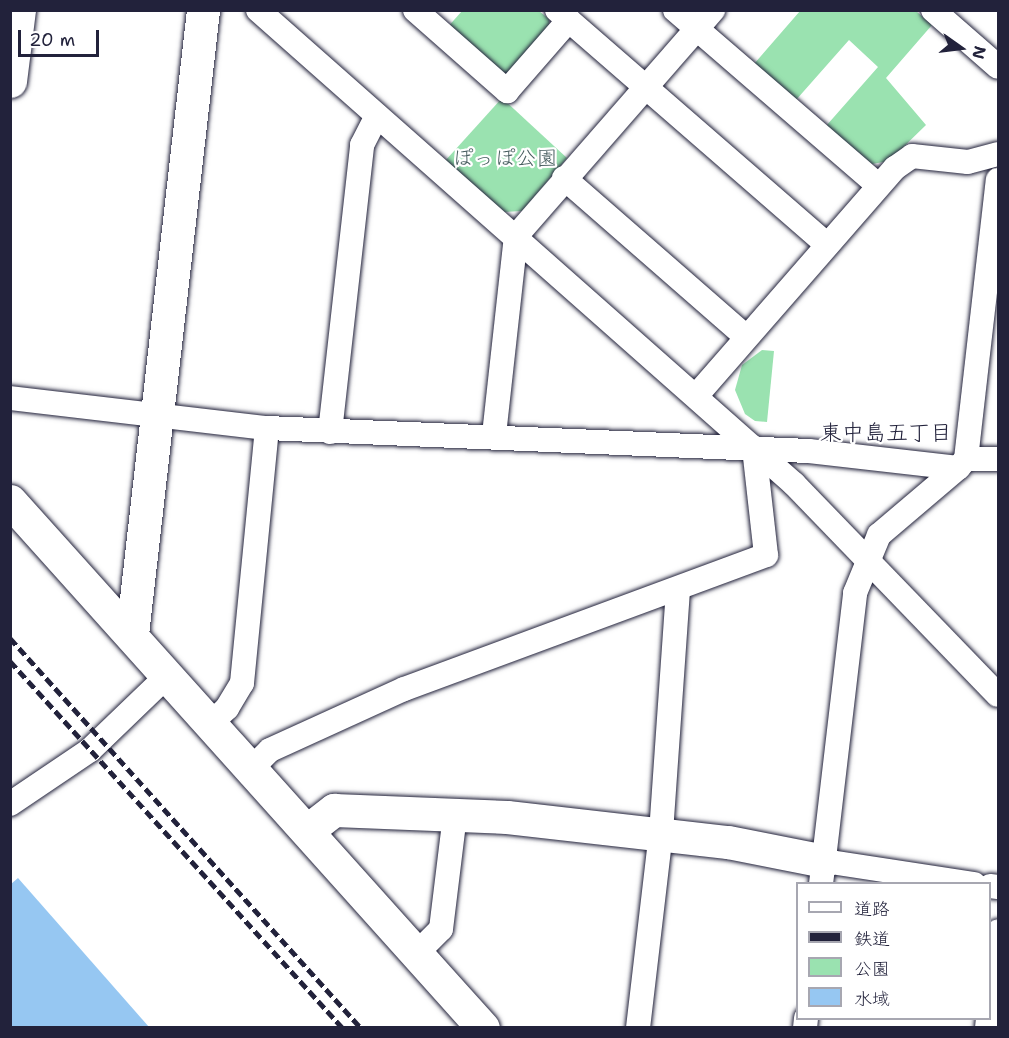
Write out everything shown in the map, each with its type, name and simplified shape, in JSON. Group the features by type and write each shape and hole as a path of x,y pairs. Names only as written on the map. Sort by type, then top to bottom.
{"street":[{"path":"10,81 19,10"},
{"path":"132,634 203,10"},
{"path":"258,10 754,448 869,559 999,695"},
{"path":"415,10 507,91 563,15 827,245"},
{"path":"675,10 878,186"},
{"path":"494,435 516,236 564,178 713,10"},
{"path":"933,10 999,67"},
{"path":"330,432 362,145 377,116"},
{"path":"696,396 878,186 912,156 968,162 999,154"},
{"path":"564,178 746,337"},
{"path":"822,872 855,593 879,535 962,464 999,180"},
{"path":"10,398 267,428 330,432 494,435 754,448 962,464 999,459"},
{"path":"211,723 228,708 242,683 267,428"},
{"path":"252,768 270,750 404,689 678,590 766,555 754,448"},
{"path":"10,501 308,830 483,1028"},
{"path":"638,1028 661,833 678,590"},
{"path":"10,804 90,750 168,675"},
{"path":"308,830 334,810 557,820 661,833 822,872 949,882"},
{"path":"416,954 441,929 455,815"},
{"path":"991,996 999,931"}],"green space":[{"path":"462,11 539,11 549,19 549,28 509,74 499,75 446,29"},
{"path":"800,11 916,11 932,25 886,78 926,125 889,161 872,164 826,126 878,67 849,40 796,100 754,64"},
{"name":"ぽっぽ公園","path":"502,98 567,158 522,211 504,212 445,161"},
{"path":"762,350 774,351 767,422 755,421 745,414 735,390 742,365"}],"water":[{"path":"18,878 149,1027 11,1027 11,884"}],"railway":[{"path":"10,638 361,1028"},
{"path":"10,661 343,1028"}],"district":[{"name":"東中島五丁目","path":"886,433"}]}
